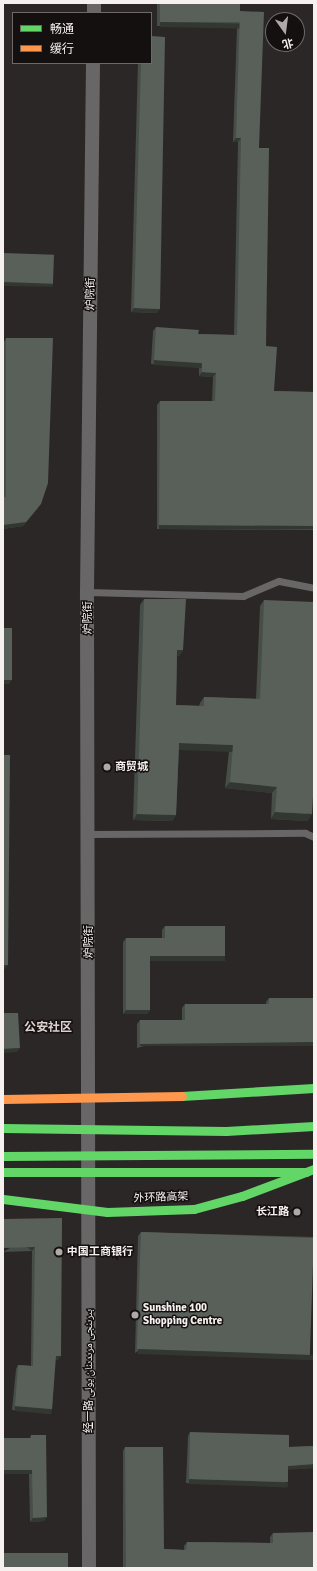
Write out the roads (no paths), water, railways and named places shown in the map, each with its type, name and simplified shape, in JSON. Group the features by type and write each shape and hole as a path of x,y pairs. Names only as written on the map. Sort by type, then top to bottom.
{"main road":[{"path":"3,1099 154,1098 314,1088"},
{"path":"19,1089 314,1092"},
{"path":"3,1128 226,1131 314,1126"},
{"path":"3,1156 314,1154"},
{"path":"3,1172 90,1174 314,1170"},
{"name":"外环路高架","path":"3,1199 107,1212 194,1209 242,1196 314,1170"}],"street":[{"name":"炉院街","path":"90,1174 87,592 93,64"},
{"name":"经一路 بىرىنجى مرىدىئان يولى","path":"89,1568 90,1174"}],"lane":[{"path":"87,592 243,596 279,581 314,588"},
{"path":"89,834 305,833 314,837"}],"place":[{"name":"商贸城","path":"107,767"},
{"name":"长江路","path":"297,1212"},
{"name":"中国工商银行","path":"59,1252"},
{"name":"Sunshine 100 Shopping Centre","path":"135,1315"}],"district":[{"name":"公安社区","path":"48,1028"}]}
